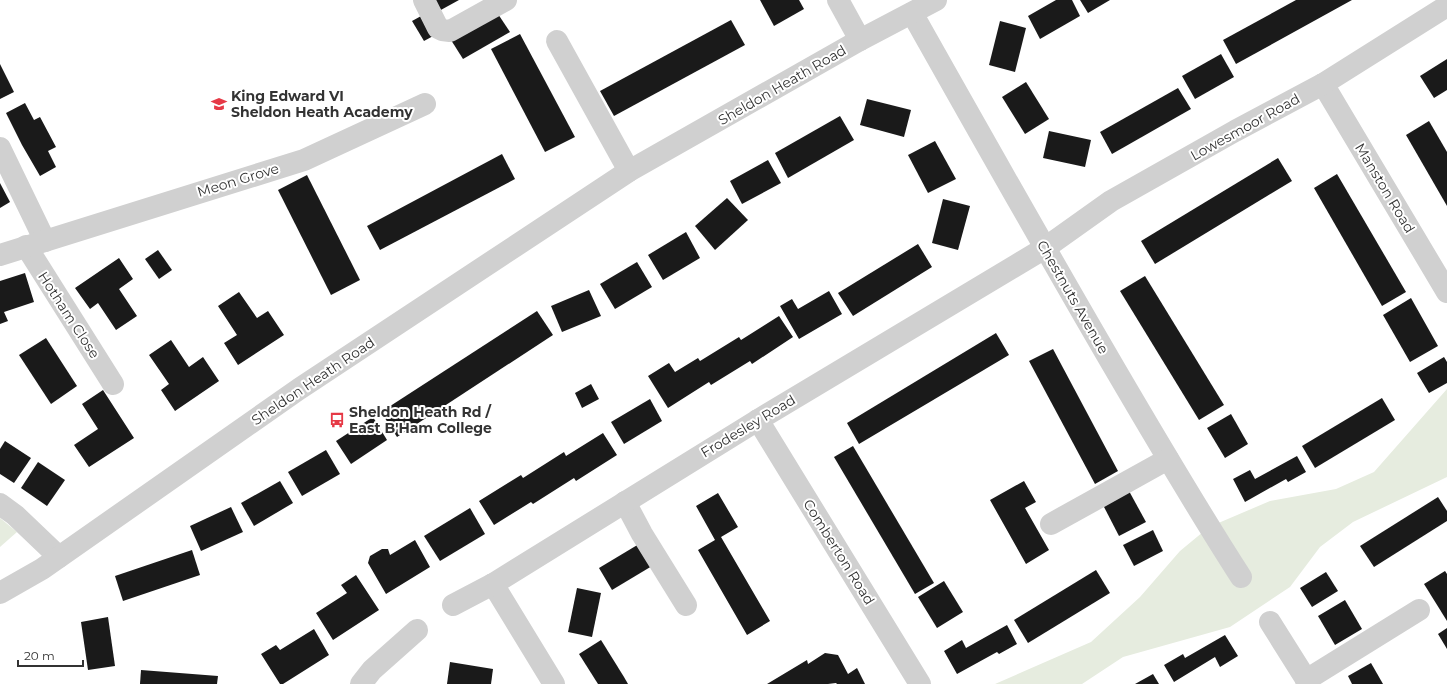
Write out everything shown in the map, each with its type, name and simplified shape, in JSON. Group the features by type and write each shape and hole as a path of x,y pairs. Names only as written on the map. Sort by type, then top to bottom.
{"street":[{"path":"424,0 438,28 446,31 506,0"},
{"path":"838,0 860,40"},
{"name":"Sheldon Heath Road","path":"0,593 42,569 299,389 629,171 860,40 936,0"},
{"name":"Lowesmoor Road","path":"1045,248 1111,201 1323,84 1447,6"},
{"name":"Chestnuts Avenue","path":"912,12 1045,248 1168,459 1241,577"},
{"path":"556,41 629,171"},
{"name":"Manston Road","path":"1323,84 1447,292"},
{"name":"Meon Grove","path":"0,255 304,160 425,104"},
{"path":"0,148 35,244"},
{"name":"Hotham Close","path":"35,244 113,384"},
{"name":"Frodesley Road","path":"453,605 493,584 758,420 1045,248"},
{"name":"Comberton Road","path":"758,420 920,684"},
{"path":"1051,524 1168,459"},
{"path":"625,502 642,534 686,605"},
{"path":"0,504 15,515 59,557"},
{"path":"493,584 554,684"},
{"path":"1270,622 1308,682 1419,610"},
{"path":"361,684 372,670 417,630"}],"shaded area":[{"path":"1447,389 1447,477 1353,522 1320,547 1290,587 1230,627 1123,657 1082,684 995,684 1091,642 1140,597 1180,551 1209,527 1270,501 1336,489 1374,472"},
{"path":"0,518 17,532 0,547"}],"building":[{"path":"433,0 459,0 439,11"},
{"path":"760,0 799,0 804,9 774,26"},
{"path":"1056,0 1072,0 1080,16 1040,39 1028,16"},
{"path":"1080,0 1110,0 1088,13"},
{"path":"1296,0 1352,0 1236,64 1223,40"},
{"path":"498,14 510,32 463,59 451,40"},
{"path":"423,15 435,35 424,41 412,21"},
{"path":"731,20 745,45 614,116 600,91"},
{"path":"1000,21 1026,28 1015,72 989,65"},
{"path":"520,34 575,137 545,152 491,49"},
{"path":"1221,54 1234,77 1195,99 1182,76"},
{"path":"1447,59 1447,90 1434,98 1420,76"},
{"path":"0,64 14,92 0,99"},
{"path":"1026,82 1049,119 1025,134 1002,97"},
{"path":"1178,88 1191,109 1112,154 1100,132"},
{"path":"867,99 911,110 904,137 860,125"},
{"path":"25,103 34,120 40,117 56,147 48,151 56,167 40,176 6,113"},
{"path":"840,116 854,140 788,178 775,153"},
{"path":"1429,121 1447,152 1447,206 1406,135"},
{"path":"1049,131 1091,140 1085,167 1043,158"},
{"path":"935,141 956,179 928,193 908,155"},
{"path":"502,154 515,179 380,250 367,226"},
{"path":"1278,158 1292,181 1155,264 1141,241"},
{"path":"768,160 781,183 742,204 730,181"},
{"path":"1337,174 1406,292 1382,306 1314,188"},
{"path":"307,175 360,280 331,295 278,190"},
{"path":"0,183 10,202 0,208"},
{"path":"727,198 748,220 715,250 695,226"},
{"path":"943,199 970,206 958,250 932,243"},
{"path":"686,232 700,258 663,280 648,255"},
{"path":"918,244 932,267 853,316 838,293"},
{"path":"158,250 172,270 159,279 145,259"},
{"path":"119,258 133,279 119,289 137,316 116,330 98,303 90,309 75,288"},
{"path":"637,262 652,287 615,309 600,284"},
{"path":"25,273 34,302 4,312 8,321 0,324 0,281"},
{"path":"1145,276 1224,405 1199,420 1120,291"},
{"path":"589,290 601,316 562,332 551,306"},
{"path":"829,291 842,314 799,339 780,306 792,299 798,309"},
{"path":"239,292 257,318 268,311 284,335 238,365 224,343 237,335 218,306"},
{"path":"1411,298 1438,346 1410,362 1383,315"},
{"path":"537,311 553,335 397,437 381,412"},
{"path":"779,316 793,337 752,364 750,361 711,385 709,382 668,408 648,376 669,363 675,372 698,358 700,361 739,337 741,340"},
{"path":"996,333 1009,355 859,444 847,423"},
{"path":"46,338 77,386 51,404 19,355"},
{"path":"171,340 189,367 203,357 219,381 175,411 161,390 169,384 149,355"},
{"path":"1053,349 1118,471 1095,484 1029,361"},
{"path":"1444,357 1447,362 1447,383 1429,393 1417,373"},
{"path":"591,384 599,399 582,408 575,393"},
{"path":"103,390 134,438 89,467 74,445 98,429 82,404"},
{"path":"1382,398 1395,420 1315,468 1302,446"},
{"path":"650,399 662,421 624,444 611,422"},
{"path":"1231,414 1248,444 1225,458 1207,428"},
{"path":"373,417 387,440 351,464 336,441"},
{"path":"603,433 617,455 576,481 574,478 533,504 531,502 494,525 479,501 521,475 523,478 564,452 566,456"},
{"path":"5,441 31,458 14,483 0,474 0,449"},
{"path":"853,446 934,583 915,594 834,457"},
{"path":"326,450 340,474 302,496 288,472"},
{"path":"1297,456 1306,472 1288,482 1286,479 1245,502 1233,479 1250,470 1255,479"},
{"path":"38,462 65,480 47,506 21,488"},
{"path":"280,481 293,503 254,526 241,503"},
{"path":"1024,481 1036,502 1025,508 1049,550 1026,564 990,500"},
{"path":"1129,491 1146,522 1119,536 1103,505"},
{"path":"718,493 738,527 721,537 770,621 747,635 698,550 715,540 696,506"},
{"path":"1438,497 1447,511 1447,521 1374,567 1360,546"},
{"path":"231,507 243,532 201,551 190,526"},
{"path":"470,508 485,534 440,561 424,536"},
{"path":"1153,530 1163,551 1134,566 1123,545"},
{"path":"415,540 430,567 386,594 368,563 370,556 382,549 388,549 390,555"},
{"path":"639,544 652,566 612,590 599,568"},
{"path":"192,550 200,575 123,601 115,576"},
{"path":"1096,570 1110,593 1028,643 1014,620"},
{"path":"1445,571 1447,574 1447,621 1424,584"},
{"path":"1326,572 1338,591 1312,607 1300,588"},
{"path":"356,575 379,610 333,640 316,613 347,593 341,585"},
{"path":"944,581 963,612 937,628 918,597"},
{"path":"577,588 601,593 592,637 568,632"},
{"path":"1345,600 1362,629 1335,645 1318,616"},
{"path":"108,617 115,666 88,670 81,622"},
{"path":"1007,625 1017,644 999,654 997,652 957,674 944,651 962,640 966,648"},
{"path":"1447,628 1447,649 1438,634"},
{"path":"314,629 329,655 283,684 280,684 261,654 276,645 280,650"},
{"path":"1225,635 1238,656 1220,667 1215,657 1174,682 1164,665 1183,654 1185,658"},
{"path":"601,640 628,684 598,684 579,654"},
{"path":"825,653 838,655 848,674 857,668 865,684 767,684 807,660 808,664"},
{"path":"450,662 493,669 491,684 447,684"},
{"path":"1371,663 1383,684 1352,684 1348,676"},
{"path":"141,670 218,676 217,684 140,684"},
{"path":"1153,674 1159,684 1135,684"}],"place":[{"name":"King Edward VI Sheldon Heath Academy","path":"219,104"},
{"name":"Sheldon Heath Rd / East B'Ham College","path":"337,420"}]}
